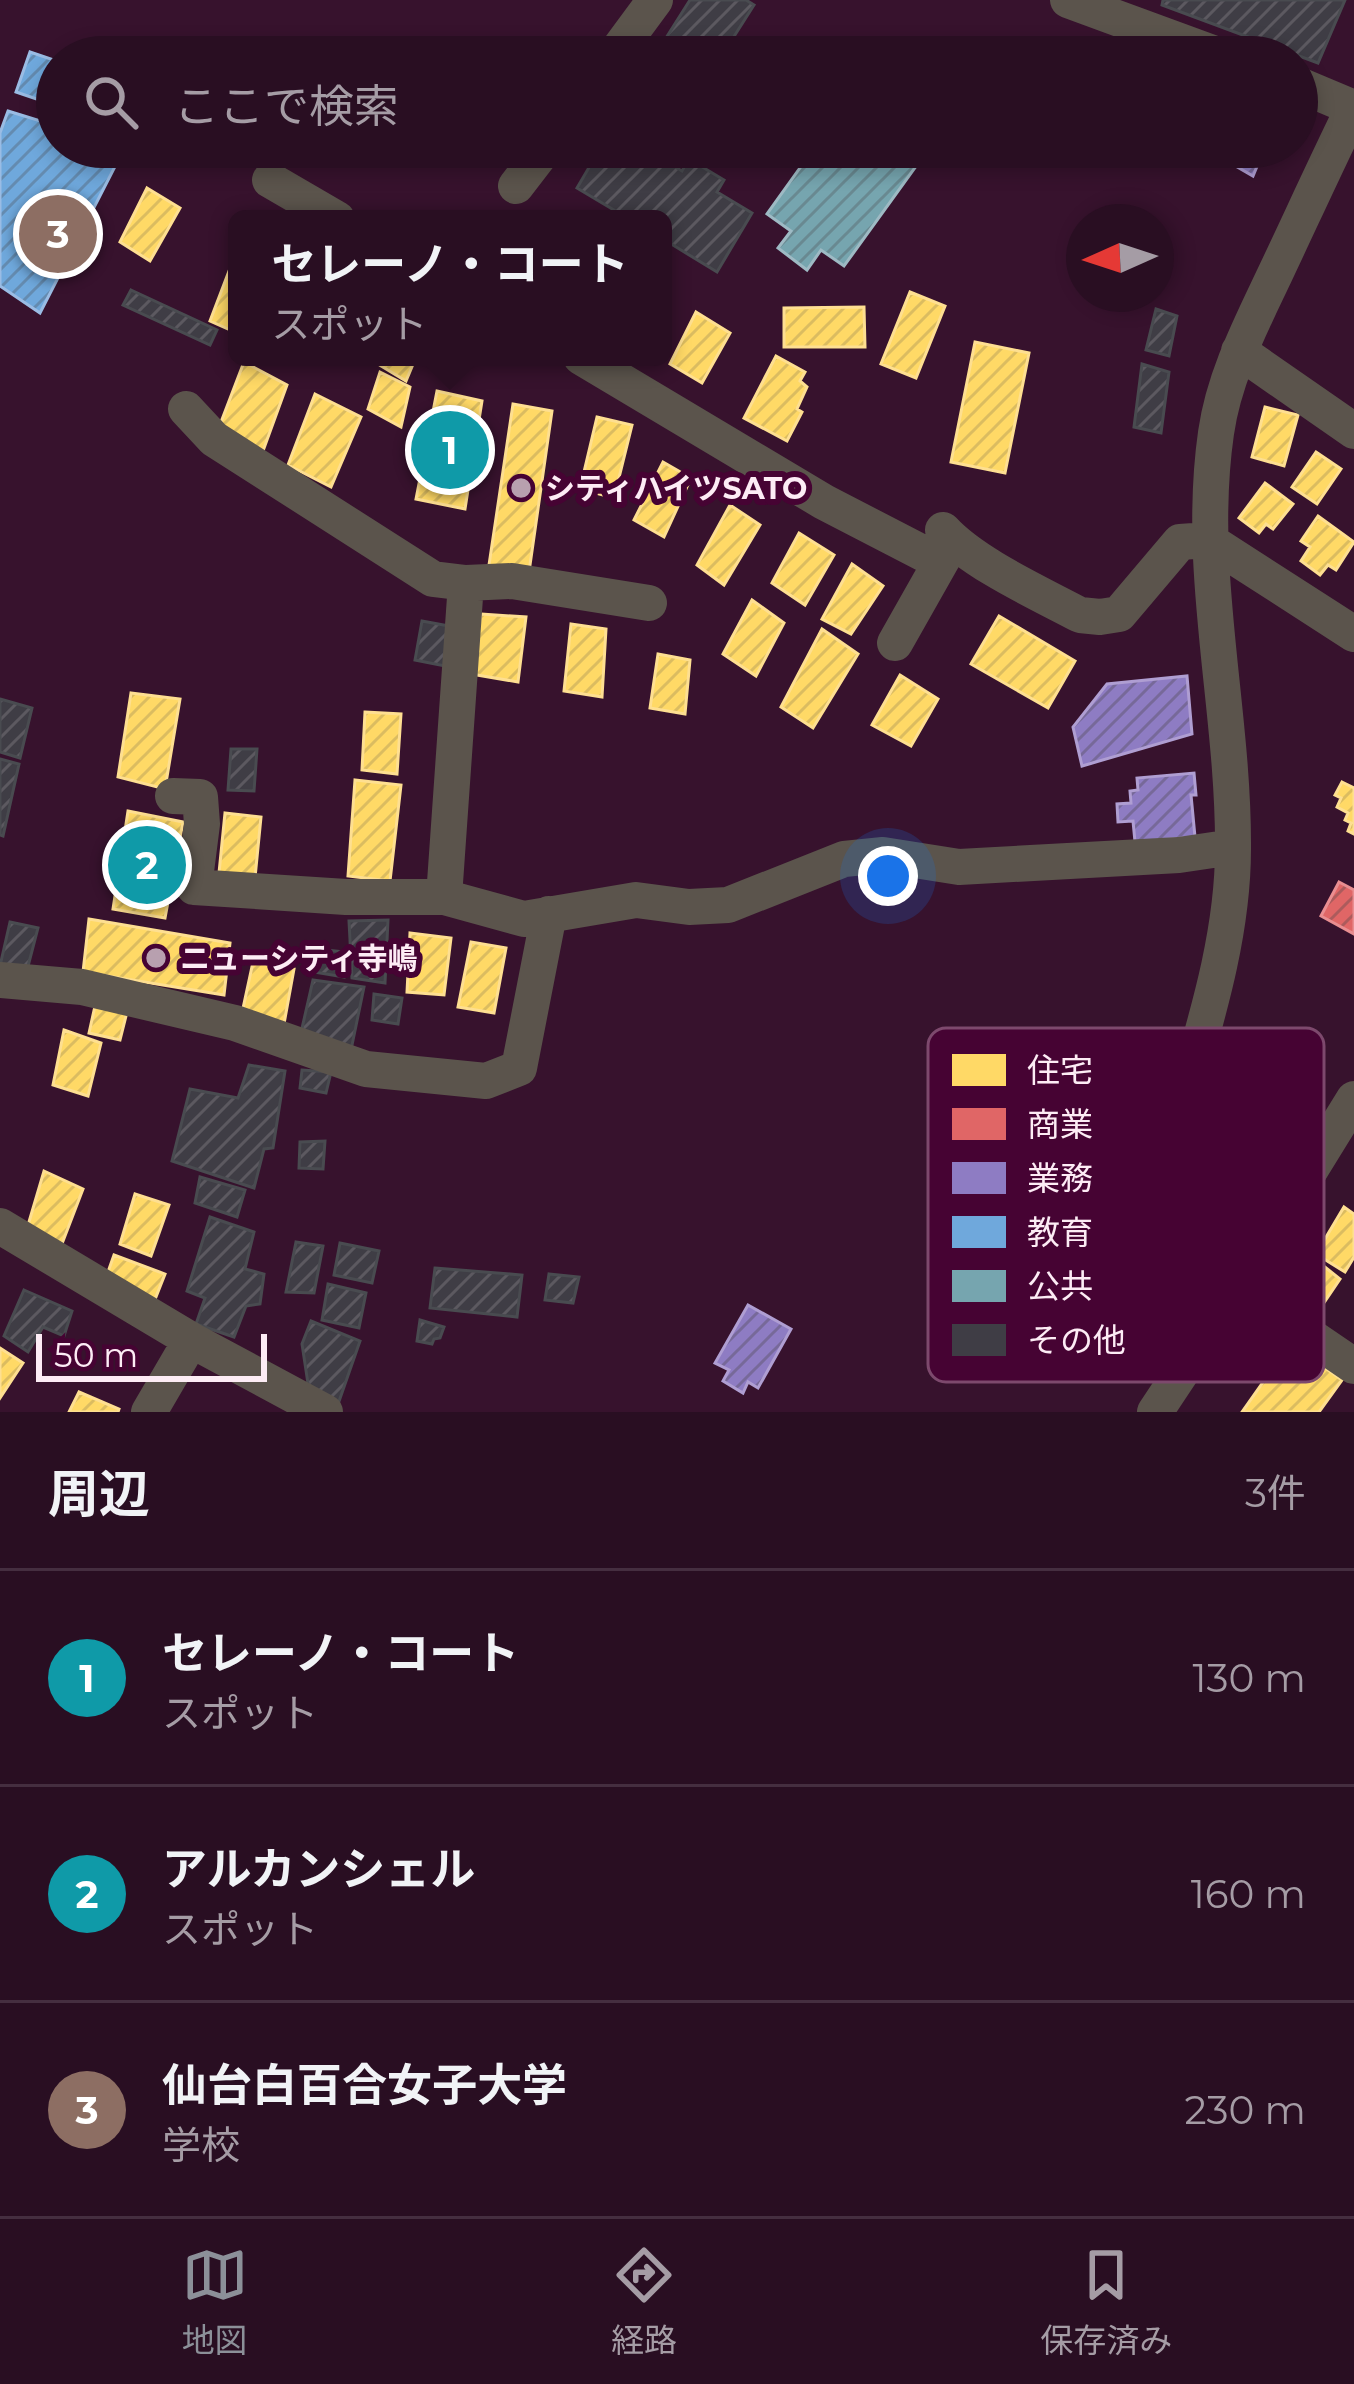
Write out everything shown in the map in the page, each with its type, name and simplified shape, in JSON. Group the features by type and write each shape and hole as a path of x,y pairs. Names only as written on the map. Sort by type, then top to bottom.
{"street":[{"path":"628,36 655,0"},
{"path":"1068,0 1166,36"},
{"path":"1201,1028 1223,941 1233,847 1226,713 1208,540 1216,428 1239,351 1354,108 1318,93"},
{"path":"517,186 530,168"},
{"path":"270,180 322,210"},
{"path":"1239,351 1354,430"},
{"path":"596,366 824,502 945,544 1080,615 1119,614 1180,542 1208,540 1354,634"},
{"path":"186,410 214,439 433,579 512,581 650,603"},
{"path":"895,643 945,544"},
{"path":"444,896 466,583"},
{"path":"172,796 200,797 202,824 194,886 346,897 444,896 524,919 636,900 689,907 728,905 844,859 863,857 883,855 959,867 1179,855 1233,847"},
{"path":"0,980 82,987 236,1023 366,1069 486,1081 519,1068 550,914"},
{"path":"1324,1148 1354,1099"},
{"path":"0,1226 191,1340 325,1412"},
{"path":"149,1412 191,1340"},
{"path":"1324,1346 1354,1366"},
{"path":"1155,1412 1175,1382"}],"building: 住宅":[{"path":"147,188 180,208 150,261 120,242"},
{"path":"228,274 228,329 210,321"},
{"path":"910,292 945,306 916,378 881,364"},
{"path":"864,307 865,347 784,347 784,308"},
{"path":"696,312 730,333 702,383 672,365"},
{"path":"975,342 1029,353 1005,473 951,462"},
{"path":"776,356 805,372 800,381 807,387 797,409 802,412 787,441 744,418"},
{"path":"242,366 287,385 263,451 218,430"},
{"path":"381,366 412,366 406,381"},
{"path":"380,372 410,387 401,427 368,409"},
{"path":"437,391 482,401 465,509 416,499"},
{"path":"315,394 361,417 331,487 288,465"},
{"name":"シティハイツSATO","path":"513,404 552,411 529,572 489,565"},
{"path":"1265,407 1298,415 1284,466 1252,457"},
{"path":"597,417 632,425 614,498 580,489"},
{"path":"1316,452 1341,469 1317,504 1292,487"},
{"path":"663,462 691,478 664,537 634,520"},
{"path":"1265,483 1293,504 1273,529 1266,524 1259,533 1239,518"},
{"path":"730,505 760,525 724,585 697,565"},
{"path":"1318,516 1354,542 1336,570 1328,565 1320,575 1301,561 1310,547 1301,541"},
{"path":"799,533 834,555 805,605 772,583"},
{"path":"852,564 883,586 851,634 822,619"},
{"path":"752,600 784,623 756,676 723,654"},
{"path":"481,614 526,617 518,682 471,674"},
{"path":"999,616 1075,661 1048,708 971,664"},
{"path":"571,624 606,629 602,697 564,691"},
{"path":"822,629 858,654 813,728 781,707"},
{"path":"658,654 690,660 685,714 650,708"},
{"path":"900,675 938,699 911,746 872,725"},
{"path":"131,693 180,699 165,789 118,777"},
{"path":"365,712 401,714 397,774 362,770"},
{"path":"355,780 401,785 390,881 348,876"},
{"path":"1342,782 1354,788 1354,834 1348,831 1348,813 1337,807 1341,798 1335,795"},
{"path":"128,811 183,822 165,918 113,909"},
{"path":"225,813 261,817 254,888 218,883"},
{"name":"ニューシティ寺嶋","path":"89,919 230,943 224,995 83,972"},
{"path":"410,933 451,938 444,995 407,992"},
{"path":"471,942 506,948 494,1013 458,1007"},
{"path":"253,962 294,969 284,1024 242,1013"},
{"path":"95,1006 127,1012 120,1040 89,1033"},
{"path":"64,1030 101,1043 88,1096 53,1085"},
{"path":"44,1171 83,1189 60,1249 26,1232"},
{"path":"135,1194 169,1205 151,1256 120,1244"},
{"path":"1344,1207 1354,1214 1354,1257 1345,1272 1324,1259 1324,1241"},
{"path":"114,1255 165,1274 150,1312 103,1286"},
{"path":"1324,1266 1340,1279 1324,1303"},
{"path":"0,1348 23,1363 0,1398"},
{"path":"1324,1367 1342,1380 1319,1412 1242,1412 1263,1382 1324,1382"},
{"path":"79,1392 119,1409 118,1412 69,1412"}],"building: 商業":[{"path":"1339,882 1354,890 1354,934 1321,916"}],"building: 業務":[{"path":"1187,676 1192,734 1082,766 1073,727 1107,684"},
{"path":"1194,773 1195,837 1135,842 1133,821 1118,822 1117,804 1131,803 1130,791 1138,790 1137,778"},
{"path":"748,1305 791,1329 758,1388 748,1382 743,1393 723,1381 729,1370 715,1363"}],"building: 教育":[{"path":"30,52 36,54 36,99 16,92"},
{"path":"8,111 36,120 36,168 114,168 40,313 0,286 0,133"}],"building: 公共":[{"path":"800,168 915,168 844,266 821,250 807,270 778,248 791,231 767,214"}],"building: その他":[{"path":"690,0 746,0 754,5 734,36 667,36"},
{"path":"1163,0 1345,0 1318,63 1318,36 1245,36 1162,5"},
{"path":"589,168 704,168 724,180 717,192 752,213 717,272 672,244 672,210 614,210 577,188"},
{"path":"131,290 217,330 210,345 123,305"},
{"path":"1155,312 1177,316 1169,356 1146,350"},
{"path":"1142,364 1169,372 1161,433 1134,427"},
{"path":"422,621 449,626 445,666 415,660"},
{"path":"0,699 32,708 20,758 0,752"},
{"path":"231,749 257,749 254,791 228,790"},
{"path":"0,759 19,764 3,836 0,835"},
{"path":"388,920 385,983 352,978 349,921"},
{"path":"10,922 38,928 26,974 0,966"},
{"path":"308,948 345,952 344,977 308,971"},
{"path":"313,980 364,987 351,1050 300,1037"},
{"path":"374,994 402,998 398,1024 372,1020"},
{"path":"249,1065 285,1071 273,1148 264,1149 254,1188 172,1161 190,1089 238,1098"},
{"path":"302,1070 331,1072 326,1093 300,1088"},
{"path":"325,1141 323,1169 299,1168 300,1142"},
{"path":"200,1177 245,1190 237,1217 195,1203"},
{"path":"210,1217 254,1232 245,1269 264,1274 260,1304 246,1306 234,1337 196,1324 205,1298 187,1291"},
{"path":"296,1242 323,1246 314,1293 286,1292"},
{"path":"340,1243 379,1251 372,1283 334,1275"},
{"path":"435,1268 522,1275 517,1317 430,1308"},
{"path":"549,1274 579,1277 573,1303 545,1300"},
{"path":"328,1284 366,1293 359,1328 322,1320"},
{"path":"24,1290 72,1311 64,1336 43,1327 28,1352 4,1336"},
{"path":"420,1320 444,1327 440,1338 432,1344 417,1341"},
{"path":"311,1321 360,1341 337,1407 310,1397 302,1344"}],"place":[{"name":"仙台白百合女子大学","path":"58,234"},
{"name":"セレーノ・コート","path":"450,450"},
{"name":"シティハイツSATO","path":"521,488"},
{"name":"アルカンシェル","path":"147,865"},
{"name":"ニューシティ寺嶋","path":"156,958"}]}
